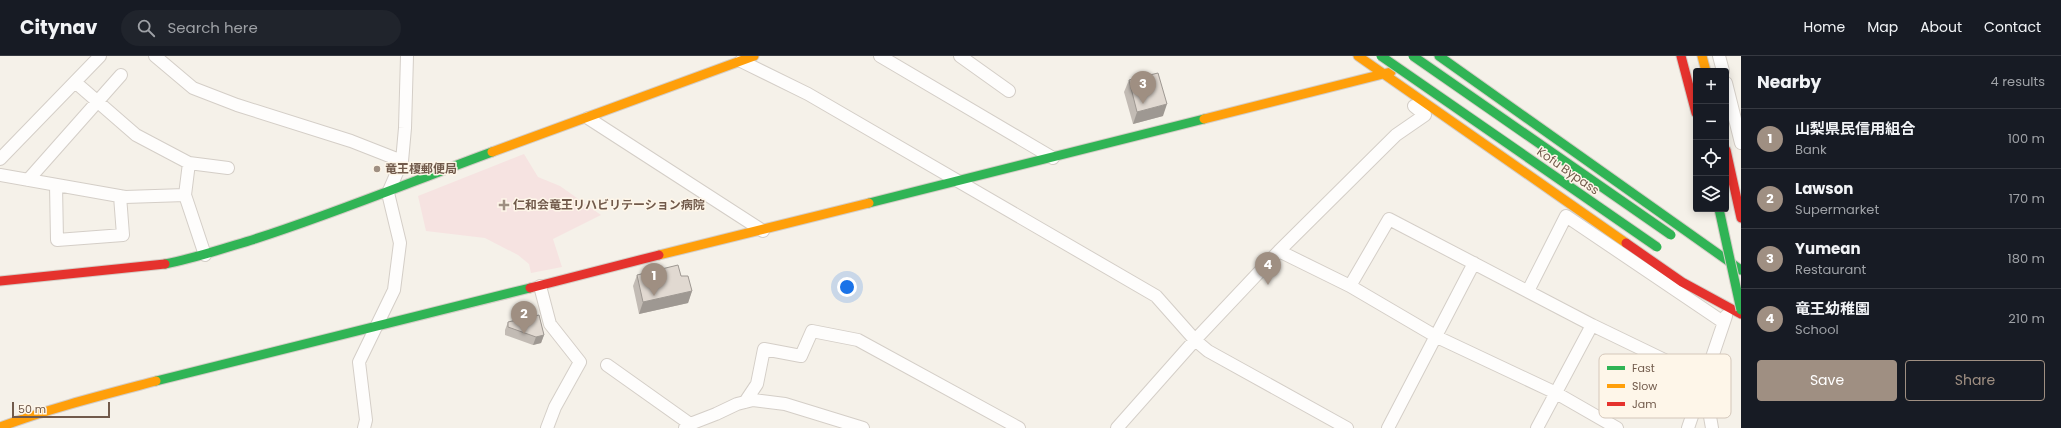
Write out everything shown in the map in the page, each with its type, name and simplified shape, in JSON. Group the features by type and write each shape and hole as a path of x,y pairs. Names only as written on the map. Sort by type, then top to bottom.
{"main road":[{"path":"0,281 163,264 204,255 290,228 388,193 476,158 754,56"},
{"path":"1358,56 1379,74 1682,282 1737,308"},
{"name":"Kofu Bypass","path":"1381,56 1660,249"},
{"name":"Kofu Bypass","path":"1413,56 1674,237"},
{"path":"0,427 35,414 86,399 764,231 1441,58 1457,56"},
{"path":"1681,56 1694,104"},
{"path":"1702,56 1705,68"},
{"path":"1441,58 1741,270"},
{"path":"1729,164 1741,218"},
{"path":"1720,212 1737,308"},
{"path":"1722,271 1741,285"},
{"path":"1722,292 1741,314"}],"street":[{"path":"0,159 100,56"},
{"path":"155,56 193,88 236,105 351,141 402,161"},
{"path":"364,428 366,420 360,362 378,327 394,290 400,243 388,193 402,161 405,128 407,56"},
{"path":"880,56 1054,158"},
{"path":"960,56 1009,91"},
{"path":"1719,56 1722,68"},
{"path":"741,61 808,94 959,181 1091,260 1156,296 1195,340 1208,351 1347,428"},
{"path":"1117,428 1195,340 1279,251 1396,135 1425,115 1379,74"},
{"path":"28,180 121,75"},
{"path":"75,82 136,135 189,163 228,168"},
{"path":"1729,95 1741,143"},
{"path":"588,118 764,231"},
{"path":"189,163 185,195 204,255"},
{"path":"0,175 120,196 185,195"},
{"path":"56,185 57,240 123,235 120,196"},
{"path":"1528,291 1566,216 1723,322"},
{"path":"1350,286 1389,219 1592,325 1652,354"},
{"path":"1279,251 1350,286 1437,337 1556,393 1599,418"},
{"path":"1388,428 1437,337 1474,263"},
{"path":"540,286 550,324 580,362 555,407 547,428"},
{"path":"1713,354 1723,322 1737,308"},
{"path":"1537,428 1592,325"},
{"path":"745,402 756,384 764,349 801,356 812,331 858,340 1019,428"},
{"path":"607,365 687,426 753,400 785,404 863,428"},
{"path":"1600,418 1617,428"},
{"path":"1688,428 1691,418"},
{"path":"1710,418 1712,428"}],"shaded area":[{"name":"仁和会竜王リハビリテーション病院","path":"524,154 538,177 560,186 601,215 553,239 562,267 531,273 529,264 518,255 485,238 426,231 418,196"}],"building":[{"path":"1158,73 1167,104 1137,112 1129,80"},
{"path":"678,265 681,276 688,276 692,291 643,302 637,275"},
{"path":"539,315 544,335 536,337 508,327 508,322"}],"traffic: fast":[{"path":"1381,56 1657,247"},
{"path":"1413,56 1671,235"},
{"path":"1439,56 1741,270"},
{"path":"869,203 1204,119"},
{"path":"165,264 210,253 285,229 345,208 492,152"},
{"path":"1720,212 1741,310"},
{"path":"156,381 530,288"}],"traffic: slow":[{"path":"492,152 754,56"},
{"path":"1358,56 1626,243"},
{"path":"1702,56 1705,68"},
{"path":"1204,119 1391,72"},
{"path":"659,255 869,203"},
{"path":"0,427 58,408 156,381"}],"traffic: jam":[{"path":"1681,56 1694,104"},
{"path":"1729,164 1741,218"},
{"path":"1626,243 1682,282 1741,314"},
{"path":"530,288 659,255"},
{"path":"0,281 165,264"}],"place":[{"name":"Yumean","path":"1143,104"},
{"name":"竜王榎郵便局","path":"377,169"},
{"name":"仁和会竜王リハビリテーション病院","path":"504,205"},
{"name":"竜王幼稚園","path":"1268,285"},
{"name":"山梨県民信用組合","path":"654,296"},
{"name":"Lawson","path":"524,334"}]}
